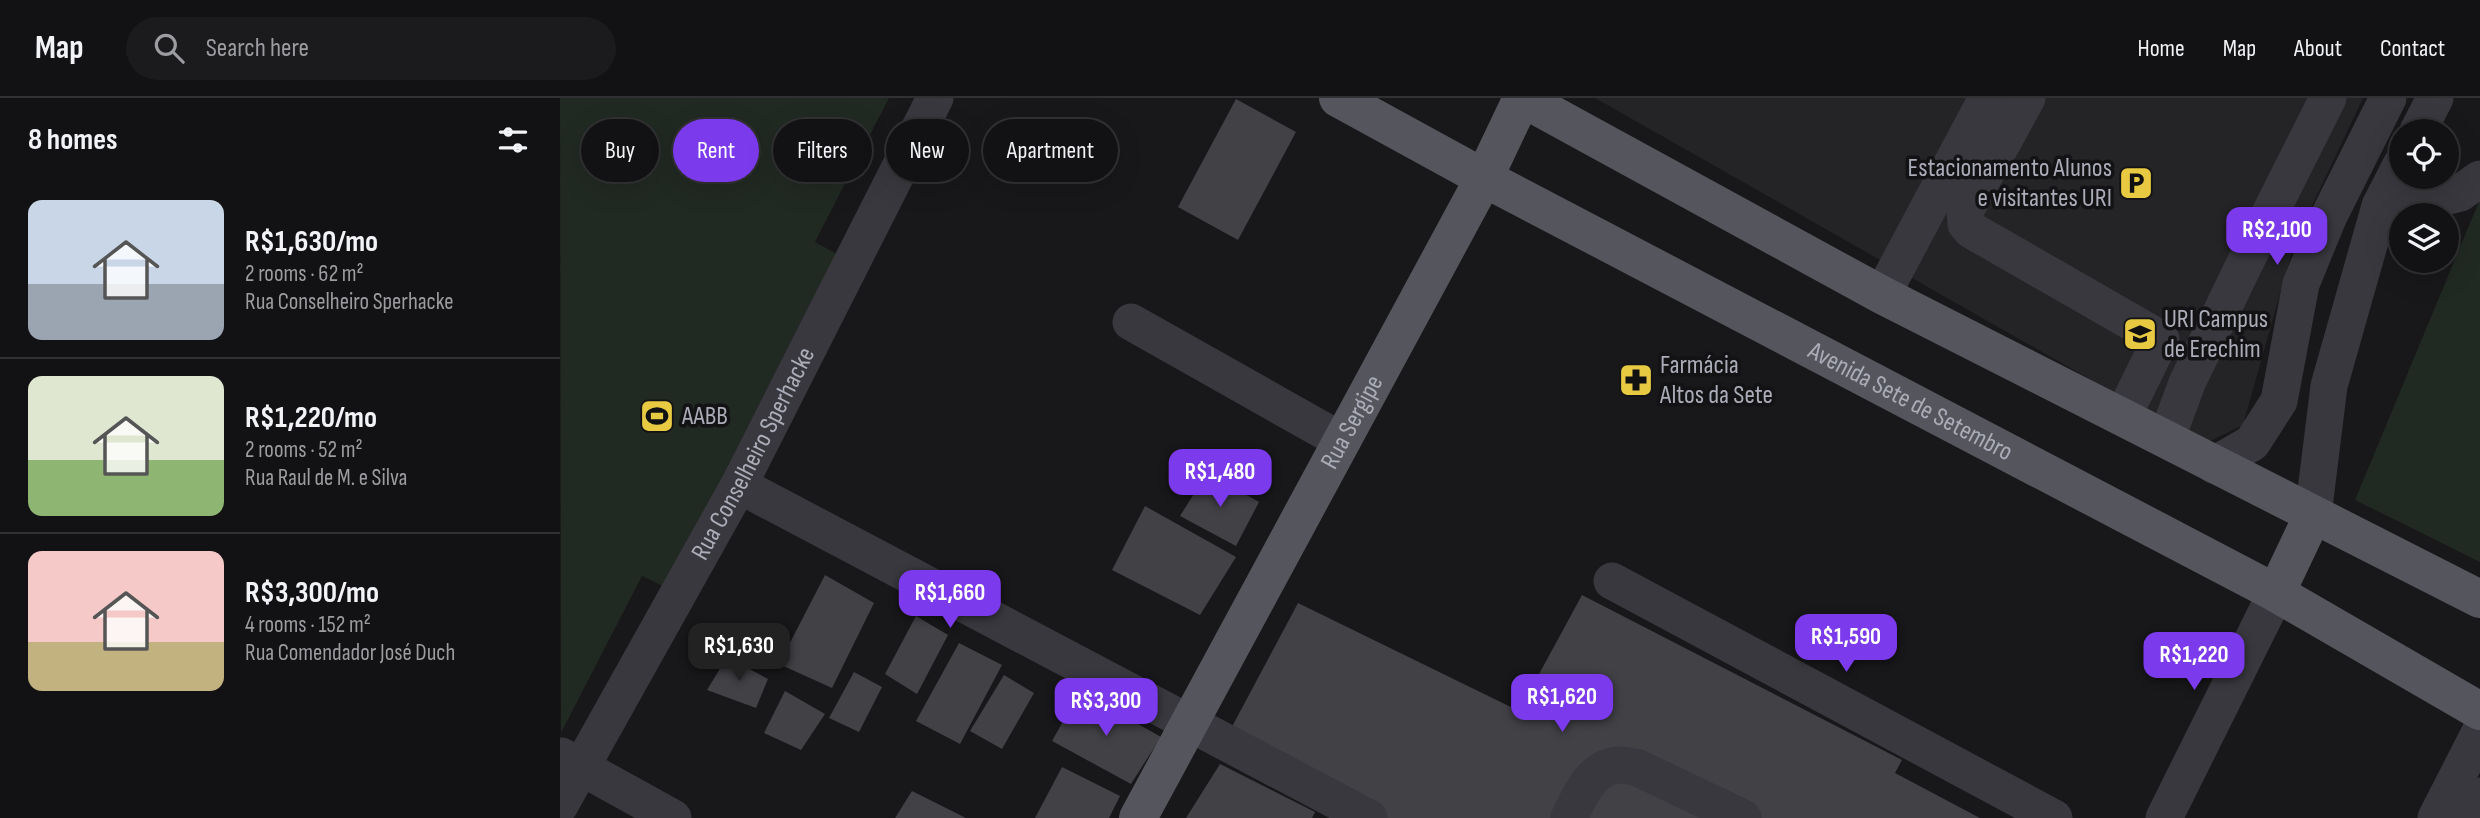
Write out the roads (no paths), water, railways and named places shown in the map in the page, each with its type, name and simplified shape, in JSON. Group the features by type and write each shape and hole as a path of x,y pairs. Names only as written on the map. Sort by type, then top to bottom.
{"main road":[{"name":"Avenida Sete de Setembro","path":"1338,98 1484,178 2276,593 2480,711"},
{"name":"Rua Sergipe","path":"1138,818 1484,178 1522,98"},
{"path":"1522,98 1882,295 2480,599"},
{"path":"2276,593 2313,515"}],"street":[{"name":"Rua Conselheiro Sperhacke","path":"560,805 571,761 739,485 935,98"},
{"path":"1882,295 1987,98"},
{"path":"2027,98 1965,211 1966,224 1971,230 2199,359"},
{"path":"2163,437 2328,98"},
{"path":"2214,465 2252,443 2279,401 2301,284 2328,218 2388,98"},
{"path":"2424,119 2435,98"},
{"path":"2380,206 2413,205 2460,193 2480,179"},
{"path":"2313,515 2329,386 2380,206 2389,188"},
{"path":"2310,263 2358,282"},
{"path":"1131,322 1342,441"},
{"path":"2123,416 2161,339"},
{"path":"739,485 1369,818"},
{"path":"1612,581 2054,818"},
{"path":"2164,818 2276,593"},
{"path":"2436,818 2480,732"},
{"path":"571,761 673,818"},
{"path":"1569,818 1582,789 1596,774 1617,765 1636,767 1743,818"},
{"path":"2470,818 2480,796"}],"place":[{"name":"Estacionamento Alunos e visitantes URI","path":"2136,183"},
{"name":"URI Campus de Erechim","path":"2140,334"},
{"name":"Farmácia Altos da Sete","path":"1636,380"},
{"name":"AABB","path":"657,416"}]}
